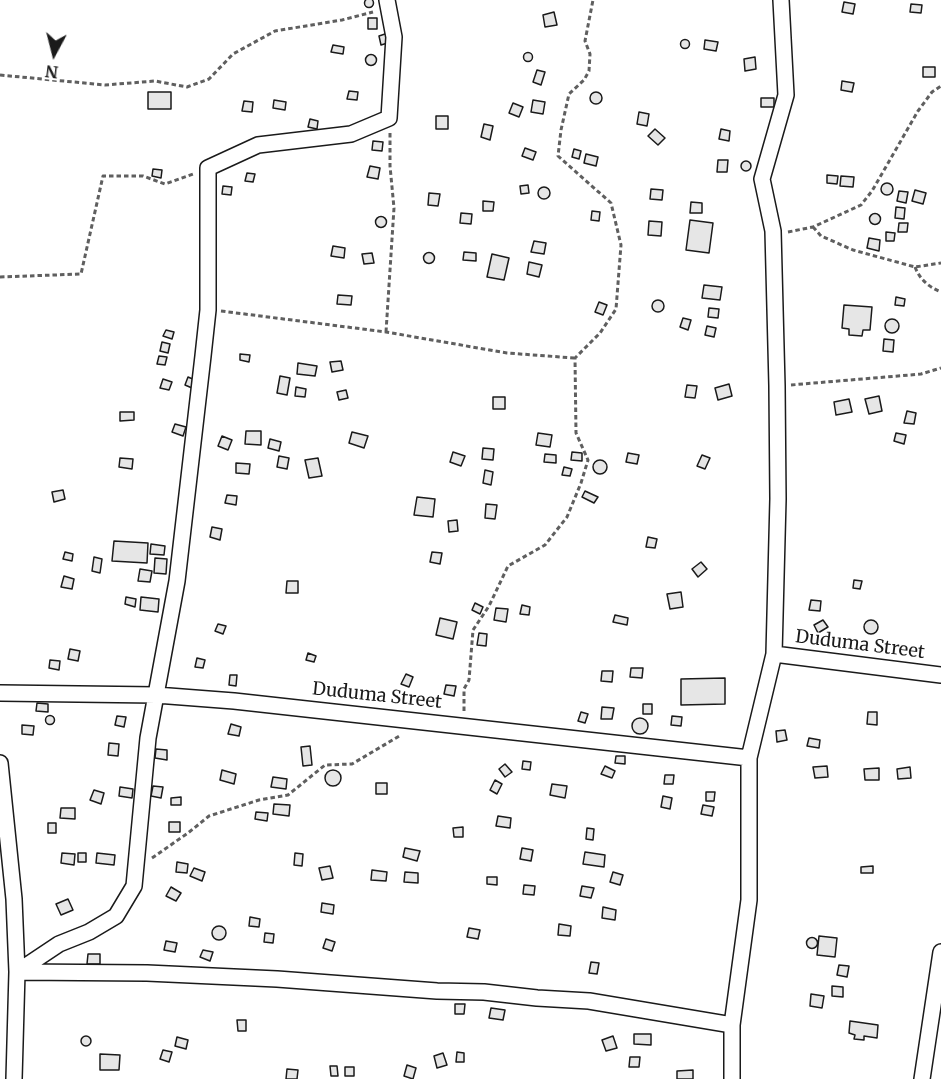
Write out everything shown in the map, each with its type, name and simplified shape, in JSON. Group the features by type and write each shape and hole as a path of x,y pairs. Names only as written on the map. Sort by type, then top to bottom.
{"street":[{"path":"732,1079 732,1024 749,900 749,758 774,654 778,499 777,386 773,231 762,179 786,95 781,0"},
{"path":"17,972 59,944 89,932 116,916 134,886 148,738 177,581 208,310 208,168 258,145 351,134 389,118 394,37 387,4"},
{"name":"Duduma Street","path":"774,654 941,675"},
{"name":"Duduma Street","path":"0,693 156,695 234,701 749,758"},
{"path":"0,763 14,899 17,972 14,1079"},
{"path":"922,1079 941,951"},
{"path":"17,972 159,973 484,992 589,1001 732,1024"}],"path":[{"path":"464,725 464,689 470,680 473,630 489,606 507,566 545,545 567,518 581,483 588,460 576,433 575,358 600,333 616,309 621,245 611,203 558,156 569,94 585,80 589,71 590,54 585,41 593,0"},
{"path":"0,75 105,85 155,81 187,87 208,79 233,54 275,31 342,20 387,4"},
{"path":"773,231 793,233 813,227 861,205 872,191 918,111 932,92 941,86"},
{"path":"386,332 394,208 389,118"},
{"path":"0,277 81,274 103,176 143,176 165,184 208,168"},
{"path":"813,227 821,236 853,250 915,267 941,263"},
{"path":"915,267 918,275 930,287 941,292"},
{"path":"208,310 386,332 507,353 575,358"},
{"path":"777,386 921,374 941,369"},
{"path":"136,869 188,833 208,816 259,800 288,795 325,765 352,764 404,733 418,720"}],"building":[{"path":"369,-1 373,3 369,7 365,3"},
{"path":"844,2 855,4 853,14 842,12"},
{"path":"911,4 922,5 921,13 910,12"},
{"path":"554,12 557,25 545,27 543,15"},
{"path":"368,18 377,18 377,29 368,29"},
{"path":"388,33 391,42 381,45 379,36"},
{"path":"685,40 689,44 685,48 681,44"},
{"path":"705,40 718,42 716,51 704,49"},
{"path":"333,45 344,47 343,54 331,52"},
{"path":"528,52 533,57 528,62 523,57"},
{"path":"371,55 375,56 375,64 371,65 367,64 366,60 367,56"},
{"path":"755,57 756,69 745,71 744,59"},
{"path":"923,67 935,67 935,77 923,77"},
{"path":"537,70 545,72 541,85 533,82"},
{"path":"842,81 854,83 852,92 841,90"},
{"path":"349,91 358,92 357,100 347,99"},
{"path":"148,92 171,92 171,109 148,109"},
{"path":"598,92 601,93 601,103 594,104 591,103 590,96 591,93"},
{"path":"761,98 774,98 774,107 761,107"},
{"path":"274,100 286,102 285,110 273,108"},
{"path":"533,100 545,102 543,114 531,112"},
{"path":"244,101 253,102 252,112 242,111"},
{"path":"513,103 523,107 519,117 509,113"},
{"path":"639,112 649,114 647,126 637,124"},
{"path":"436,116 448,116 448,129 436,129"},
{"path":"310,119 318,121 317,129 308,127"},
{"path":"484,124 493,126 490,140 481,137"},
{"path":"655,129 665,138 658,145 648,136"},
{"path":"721,129 730,131 729,141 719,139"},
{"path":"373,141 383,142 382,151 372,150"},
{"path":"525,148 536,152 533,160 522,156"},
{"path":"574,149 581,151 579,159 572,157"},
{"path":"586,154 598,157 596,166 584,163"},
{"path":"718,160 728,160 727,172 717,172"},
{"path":"746,161 751,166 746,171 741,166"},
{"path":"370,166 380,168 378,179 367,177"},
{"path":"153,169 162,170 161,178 152,176"},
{"path":"247,173 255,174 253,182 245,181"},
{"path":"827,175 838,176 837,184 827,183"},
{"path":"841,176 854,177 853,187 840,186"},
{"path":"889,183 893,189 889,195 885,195 881,187"},
{"path":"528,185 529,193 521,194 520,186"},
{"path":"223,186 232,187 231,195 222,194"},
{"path":"546,187 550,193 546,199 542,199 538,191"},
{"path":"651,189 663,190 662,200 650,199"},
{"path":"915,190 926,193 923,204 912,201"},
{"path":"899,191 908,192 906,203 897,201"},
{"path":"429,193 440,194 438,206 428,205"},
{"path":"483,201 494,202 493,211 483,211"},
{"path":"691,202 702,203 702,213 690,213"},
{"path":"896,207 905,208 904,219 895,218"},
{"path":"592,211 600,212 599,221 591,220"},
{"path":"461,213 472,214 471,224 460,223"},
{"path":"875,214 879,215 879,223 875,224 871,223 870,219 871,215"},
{"path":"381,217 385,218 385,226 381,227 377,226 376,222 377,218"},
{"path":"690,220 713,223 709,253 686,250"},
{"path":"649,221 662,222 661,236 648,235"},
{"path":"899,223 908,223 907,232 898,232"},
{"path":"886,232 895,233 894,241 886,241"},
{"path":"869,238 880,240 879,251 867,248"},
{"path":"534,241 546,243 544,254 531,252"},
{"path":"333,246 345,248 344,258 331,256"},
{"path":"464,252 476,253 476,261 463,260"},
{"path":"372,253 374,263 364,264 362,254"},
{"path":"429,253 433,254 433,262 429,263 425,262 424,258 425,254"},
{"path":"492,254 509,258 504,280 487,277"},
{"path":"529,262 542,265 539,277 527,274"},
{"path":"704,285 722,287 720,300 702,298"},
{"path":"338,295 352,296 351,305 337,304"},
{"path":"896,297 905,299 904,306 895,305"},
{"path":"658,300 664,306 658,312 652,306"},
{"path":"599,302 607,305 603,315 595,312"},
{"path":"844,305 872,307 870,330 863,330 862,336 849,335 849,329 842,328"},
{"path":"709,308 719,309 718,318 708,317"},
{"path":"683,318 691,320 688,330 680,327"},
{"path":"889,319 895,319 899,326 895,333 889,333 885,329 885,323"},
{"path":"707,326 716,328 714,337 705,335"},
{"path":"166,330 174,332 172,339 163,336"},
{"path":"884,339 894,340 893,352 883,351"},
{"path":"162,342 170,344 168,353 160,351"},
{"path":"240,354 250,355 249,362 240,360"},
{"path":"159,356 167,357 165,365 157,364"},
{"path":"341,361 343,370 332,372 330,362"},
{"path":"298,363 317,366 315,376 297,374"},
{"path":"280,376 290,378 287,395 277,393"},
{"path":"188,377 195,380 192,388 185,385"},
{"path":"163,379 172,382 169,390 160,388"},
{"path":"729,384 732,396 718,400 715,388"},
{"path":"687,385 697,386 695,398 685,397"},
{"path":"296,387 306,389 305,397 295,396"},
{"path":"346,390 348,398 339,400 337,392"},
{"path":"879,396 882,411 869,414 865,399"},
{"path":"493,397 505,397 505,409 493,409"},
{"path":"849,399 852,412 836,415 834,402"},
{"path":"907,411 916,413 914,424 904,423"},
{"path":"120,412 134,412 134,420 120,421"},
{"path":"175,424 186,427 183,436 172,432"},
{"path":"246,431 261,431 261,445 245,444"},
{"path":"352,432 368,436 364,448 349,443"},
{"path":"538,433 552,435 550,447 536,445"},
{"path":"896,433 906,435 904,444 894,441"},
{"path":"222,436 232,440 228,450 218,446"},
{"path":"270,439 281,442 279,451 268,448"},
{"path":"483,448 494,449 493,460 482,459"},
{"path":"453,452 465,456 461,466 450,462"},
{"path":"572,452 582,453 582,461 571,460"},
{"path":"628,453 639,455 637,464 626,462"},
{"path":"545,454 556,455 556,463 544,462"},
{"path":"702,455 710,458 705,469 697,466"},
{"path":"279,456 289,458 287,469 277,467"},
{"path":"120,458 133,459 132,469 119,467"},
{"path":"318,458 322,476 309,478 305,460"},
{"path":"597,460 603,460 607,467 603,474 597,474 593,470 593,464"},
{"path":"236,463 250,464 249,474 236,473"},
{"path":"564,467 572,469 570,476 562,475"},
{"path":"485,470 493,472 491,485 483,483"},
{"path":"63,490 65,499 54,502 52,492"},
{"path":"585,491 598,497 594,503 582,497"},
{"path":"227,495 237,496 236,505 225,503"},
{"path":"417,497 435,499 433,517 414,515"},
{"path":"486,504 497,505 495,519 485,518"},
{"path":"457,520 458,531 449,532 448,521"},
{"path":"212,527 222,529 220,540 210,537"},
{"path":"648,537 657,539 655,548 646,547"},
{"path":"114,541 148,543 147,563 112,561"},
{"path":"151,544 165,546 164,555 150,554"},
{"path":"65,552 73,554 72,561 63,559"},
{"path":"432,552 442,553 440,564 430,562"},
{"path":"94,557 102,559 100,573 92,571"},
{"path":"155,558 167,559 166,574 154,573"},
{"path":"701,562 707,569 698,577 692,569"},
{"path":"140,569 152,571 150,582 138,581"},
{"path":"64,576 74,579 72,589 61,587"},
{"path":"854,580 862,581 860,589 853,588"},
{"path":"287,581 298,581 298,593 286,593"},
{"path":"681,592 683,607 670,609 667,594"},
{"path":"126,597 136,599 135,607 125,604"},
{"path":"141,597 159,599 158,612 140,610"},
{"path":"811,600 821,601 820,611 809,610"},
{"path":"475,603 483,607 480,614 472,610"},
{"path":"522,605 530,607 529,615 520,614"},
{"path":"496,608 508,609 506,622 494,620"},
{"path":"615,615 628,618 627,625 613,622"},
{"path":"440,618 457,622 453,639 436,635"},
{"path":"823,620 828,627 818,633 814,625"},
{"path":"868,620 874,620 878,627 874,634 868,634 864,630 864,624"},
{"path":"218,624 226,626 223,634 215,631"},
{"path":"479,633 487,634 486,646 477,645"},
{"path":"70,649 80,651 78,661 68,659"},
{"path":"308,653 316,656 314,662 306,660"},
{"path":"197,658 205,660 203,668 195,667"},
{"path":"50,660 60,661 59,670 49,668"},
{"path":"631,668 643,668 642,678 630,677"},
{"path":"602,671 613,671 612,682 601,681"},
{"path":"406,674 413,677 409,687 401,684"},
{"path":"230,675 237,675 236,686 229,685"},
{"path":"725,678 725,704 681,705 681,679"},
{"path":"446,685 456,686 454,696 444,694"},
{"path":"414,696 425,698 424,706 413,704"},
{"path":"37,703 48,704 48,712 36,711"},
{"path":"643,704 652,704 652,714 643,714"},
{"path":"602,707 614,708 612,719 601,719"},
{"path":"581,712 588,714 585,723 578,721"},
{"path":"868,712 877,712 877,725 867,724"},
{"path":"50,715 55,720 50,725 45,720"},
{"path":"117,716 126,717 124,727 115,725"},
{"path":"672,716 682,717 681,726 671,725"},
{"path":"640,718 646,720 648,726 646,732 640,734 634,732 632,726 634,720"},
{"path":"231,724 241,727 239,736 228,734"},
{"path":"22,725 34,726 33,735 22,734"},
{"path":"785,730 787,740 777,742 776,731"},
{"path":"809,738 820,740 819,748 807,746"},
{"path":"109,743 119,744 118,756 108,755"},
{"path":"310,746 312,765 303,766 301,747"},
{"path":"156,749 167,750 167,760 155,758"},
{"path":"616,756 625,756 625,764 615,763"},
{"path":"523,761 531,762 530,770 522,769"},
{"path":"505,764 512,772 505,777 499,769"},
{"path":"605,766 615,771 612,778 601,774"},
{"path":"827,766 828,777 815,778 813,767"},
{"path":"910,767 911,778 898,779 897,769"},
{"path":"879,768 879,780 865,780 864,769"},
{"path":"222,770 236,774 234,784 220,780"},
{"path":"330,770 336,770 341,778 339,784 330,786 325,781 325,775"},
{"path":"665,775 674,775 673,784 664,784"},
{"path":"273,777 287,779 286,789 271,787"},
{"path":"495,780 502,784 497,794 490,790"},
{"path":"376,783 387,783 387,794 376,794"},
{"path":"552,784 567,786 565,798 550,795"},
{"path":"153,786 163,787 161,798 151,796"},
{"path":"120,787 133,789 132,798 119,796"},
{"path":"94,790 104,793 101,804 90,800"},
{"path":"706,792 715,792 714,801 706,801"},
{"path":"663,796 672,798 670,809 661,807"},
{"path":"181,797 181,805 171,805 171,798"},
{"path":"274,804 290,805 289,816 273,814"},
{"path":"703,805 714,807 712,816 701,814"},
{"path":"61,808 75,808 75,819 60,818"},
{"path":"256,812 268,813 267,821 255,819"},
{"path":"498,816 511,818 510,828 496,826"},
{"path":"169,822 180,822 180,832 169,832"},
{"path":"48,823 56,823 56,833 48,833"},
{"path":"463,827 463,837 454,837 453,828"},
{"path":"587,828 594,829 593,840 586,839"},
{"path":"405,848 420,851 417,861 403,857"},
{"path":"522,848 533,850 531,861 520,859"},
{"path":"585,852 605,855 604,867 583,864"},
{"path":"62,853 75,854 74,865 61,863"},
{"path":"78,853 86,853 86,862 78,862"},
{"path":"97,853 115,855 114,865 96,863"},
{"path":"295,853 303,854 302,866 294,865"},
{"path":"177,862 188,864 187,873 176,872"},
{"path":"330,866 333,878 322,880 319,868"},
{"path":"873,866 873,873 861,873 861,867"},
{"path":"194,868 205,872 202,881 190,876"},
{"path":"372,870 387,872 386,881 371,880"},
{"path":"405,872 418,873 418,883 404,882"},
{"path":"613,872 623,875 620,885 610,882"},
{"path":"487,877 497,877 497,885 487,884"},
{"path":"524,885 535,886 534,895 523,894"},
{"path":"582,886 594,888 591,898 580,896"},
{"path":"171,887 181,893 176,901 166,896"},
{"path":"68,899 73,910 61,915 56,904"},
{"path":"322,903 334,905 333,914 321,912"},
{"path":"603,907 616,910 615,920 602,918"},
{"path":"250,917 260,919 259,927 249,926"},
{"path":"559,924 571,926 570,936 558,935"},
{"path":"219,926 224,928 226,933 224,938 219,940 214,938 212,933 214,928"},
{"path":"469,928 480,930 478,939 467,937"},
{"path":"265,933 274,934 273,943 264,942"},
{"path":"819,936 837,938 835,957 817,955"},
{"path":"812,938 816,939 816,947 812,948 808,947 807,943 808,939"},
{"path":"326,939 335,942 332,951 323,948"},
{"path":"166,941 177,943 175,952 164,950"},
{"path":"203,950 213,952 210,961 200,957"},
{"path":"88,954 100,954 100,964 87,964"},
{"path":"591,962 599,963 597,974 589,973"},
{"path":"839,965 849,966 847,977 837,975"},
{"path":"832,986 843,987 843,997 832,996"},
{"path":"811,994 824,996 822,1008 810,1006"},
{"path":"455,1004 465,1004 464,1014 455,1014"},
{"path":"491,1008 505,1010 503,1020 489,1018"},
{"path":"237,1020 246,1020 246,1031 238,1031"},
{"path":"850,1021 878,1025 877,1038 864,1036 864,1040 854,1039 855,1035 849,1033"},
{"path":"634,1034 651,1034 651,1045 634,1044"},
{"path":"86,1036 91,1041 86,1046 81,1041"},
{"path":"613,1036 617,1048 606,1051 602,1040"},
{"path":"177,1037 188,1040 186,1049 175,1046"},
{"path":"163,1050 172,1052 169,1062 160,1059"},
{"path":"457,1052 464,1053 464,1062 456,1062"},
{"path":"443,1053 447,1065 437,1068 434,1056"},
{"path":"100,1054 120,1055 119,1070 100,1070"},
{"path":"630,1057 640,1057 639,1067 629,1067"},
{"path":"407,1065 416,1068 413,1079 404,1076"},
{"path":"330,1066 337,1066 338,1076 331,1076"},
{"path":"345,1067 354,1067 354,1076 345,1076"},
{"path":"287,1069 298,1070 297,1079 286,1079"},
{"path":"693,1070 693,1079 677,1079 677,1071"}]}
